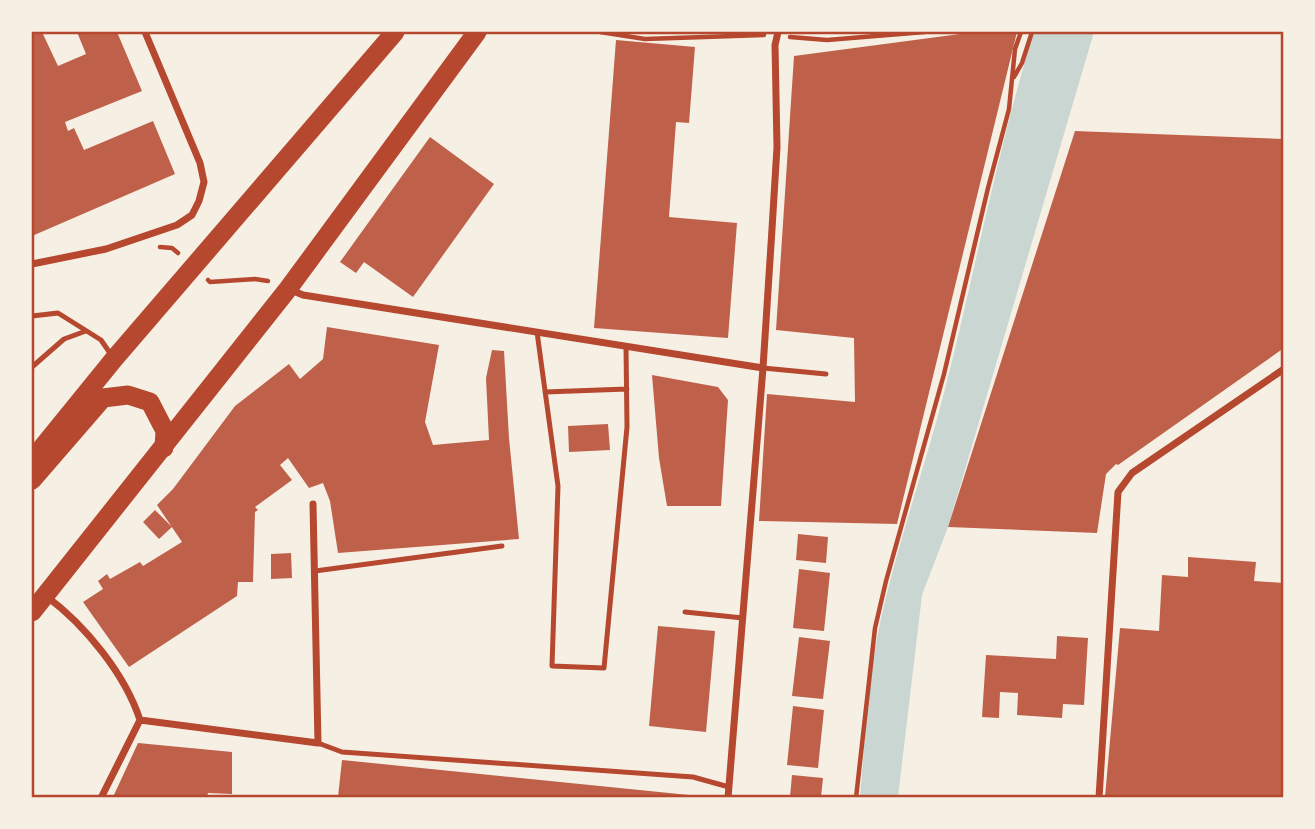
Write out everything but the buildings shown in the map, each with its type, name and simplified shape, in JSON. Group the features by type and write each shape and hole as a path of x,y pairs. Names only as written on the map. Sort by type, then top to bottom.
{"highway":[{"path":"32,460 114,359 395,32"},
{"path":"32,612 288,289 477,32"},
{"path":"32,480 103,398 128,395 150,402 165,431 164,448"}],"street":[{"path":"32,264 106,249 177,225 192,215 199,201 204,182 200,163 145,32"},
{"path":"728,797 764,368 777,147 775,45 778,32"},
{"path":"288,289 303,295 764,368"},
{"path":"1100,797 1118,492 1132,473 1283,369"},
{"path":"140,720 318,743 313,504"},
{"path":"45,596 60,606 113,666 132,696 140,720 101,797"}],"lane":[{"path":"32,316 58,313 101,340 114,359"},
{"path":"32,367 64,339 86,331"},
{"path":"537,332 558,486 552,666 604,668 627,427 626,346"},
{"path":"764,368 826,374"},
{"path":"545,392 626,389"},
{"path":"315,571 502,546"},
{"path":"685,612 743,618"},
{"path":"318,743 342,752 693,777 729,787"}],"path":[{"path":"856,797 875,628 944,374 1009,109 1015,49 1021,32"},
{"path":"1013,77 1022,63 1032,32"}],"shaded area":[{"path":"1034,32 1094,32 948,527 922,595 898,797 860,798 870,688 880,623 944,393 997,166"}]}
